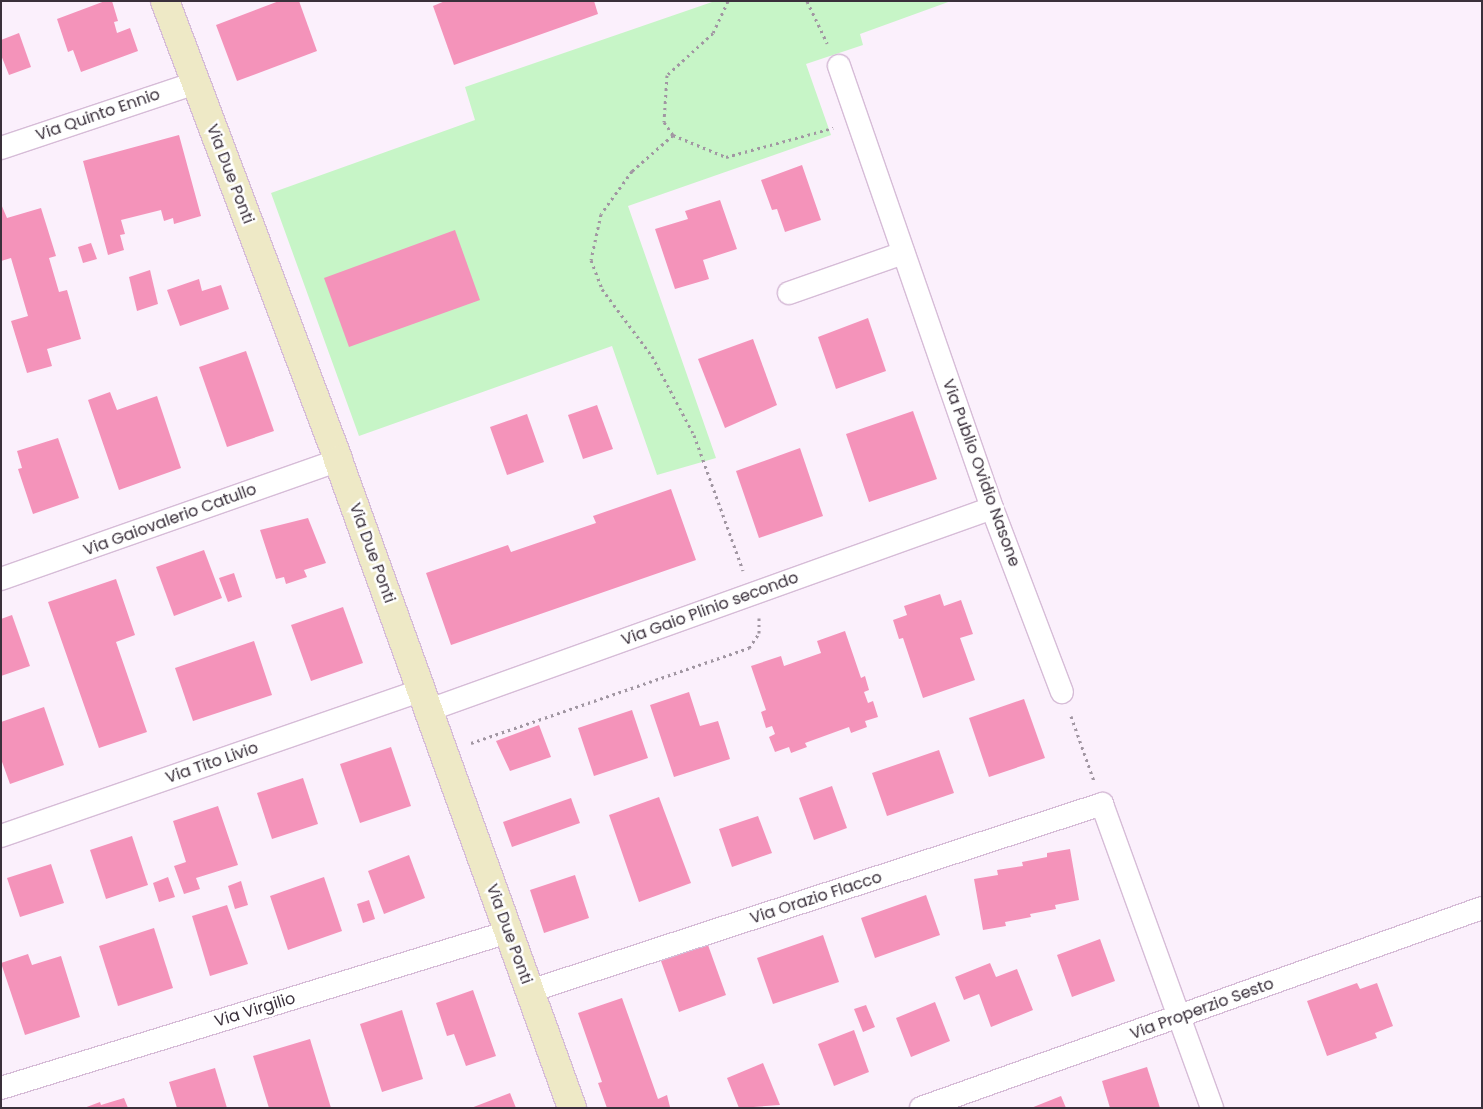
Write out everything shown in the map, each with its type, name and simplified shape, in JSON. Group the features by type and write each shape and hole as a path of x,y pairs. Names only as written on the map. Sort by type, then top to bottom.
{"street":[{"name":"Via Due Ponti","path":"165,1 338,460 572,1108"},
{"name":"Via Publio Ovidio Nasone","path":"838,66 992,508 1062,692"},
{"name":"Via Quinto Ennio","path":"1,148 195,83"},
{"path":"789,293 904,253"},
{"name":"Via Gaiovalerio Catullo","path":"1,579 338,460"},
{"name":"Via Gaio Plinio secondo","path":"426,700 751,594 992,508"},
{"name":"Via Tito Livio","path":"1,836 426,700"},
{"path":"1102,804 1181,1017 1212,1108"},
{"name":"Via Orazio Flacco","path":"530,991 1102,804"},
{"name":"Via Properzio Sesto","path":"921,1108 1181,1017 1482,908"},
{"name":"Via Virgilio","path":"1,1088 508,932"}],"path":[{"path":"728,1 713,33 668,75 664,122 673,135 726,157 830,128 862,133"},
{"path":"807,1 838,66"},
{"path":"445,752 749,648 759,633 758,614 694,435 652,356 602,289 591,260 601,214 632,171 673,135"},
{"path":"1062,692 1102,804"}],"green space":[{"path":"715,1 951,1 860,34 863,45 806,64 831,135 628,206 716,458 657,475 612,346 359,436 271,193 475,120 465,87"}],"building":[{"path":"105,1 112,1 118,21 114,22 117,33 130,28 138,51 81,72 73,50 68,52 57,19"},
{"path":"279,1 299,1 317,51 237,81 216,25"},
{"path":"445,1 594,1 598,14 454,65 433,6"},
{"path":"19,33 31,67 9,75 1,55 1,40"},
{"path":"179,135 201,216 174,224 173,218 164,221 161,210 121,220 125,234 120,235 124,250 108,255 83,161"},
{"path":"802,165 821,220 785,232 777,209 772,210 761,180"},
{"path":"720,200 737,249 703,260 709,279 675,289 655,229 688,219 685,211"},
{"path":"1,204 7,218 41,208 56,256 49,258 59,292 67,290 81,339 47,349 52,366 27,373 11,321 28,316 11,258 1,261"},
{"path":"455,230 480,300 349,347 324,278"},
{"path":"91,243 97,259 83,263 78,247"},
{"path":"150,270 158,304 137,311 129,277"},
{"path":"199,279 202,291 221,285 229,309 180,326 167,290"},
{"path":"868,318 886,371 836,389 818,337"},
{"path":"753,339 777,405 725,428 698,359"},
{"path":"246,351 274,431 227,447 199,367"},
{"path":"110,392 117,410 157,396 181,468 119,490 88,400"},
{"path":"597,405 613,449 583,459 568,415"},
{"path":"913,411 937,479 869,502 846,434"},
{"path":"527,414 544,462 507,475 490,427"},
{"path":"58,438 79,498 33,514 18,469 22,468 17,451"},
{"path":"800,448 823,516 759,538 736,471"},
{"path":"671,489 696,560 451,645 426,573 508,545 511,552 596,523 593,516"},
{"path":"308,518 326,563 304,570 307,577 286,584 284,577 276,579 260,530"},
{"path":"204,550 222,598 174,616 156,567"},
{"path":"234,573 242,597 228,602 219,578"},
{"path":"116,579 135,635 116,642 147,732 99,748 48,602"},
{"path":"940,594 944,606 961,600 973,634 960,638 975,680 923,698 903,638 899,639 893,620 907,615 904,606"},
{"path":"343,607 363,663 311,681 291,625"},
{"path":"12,615 30,666 1,676 1,619"},
{"path":"845,631 861,678 865,676 869,690 864,692 868,703 873,701 878,717 865,721 867,727 851,733 849,727 805,743 807,747 791,753 789,747 775,752 769,737 775,734 772,726 766,728 761,712 766,710 751,666 781,656 784,666 821,653 817,641"},
{"path":"254,641 272,695 193,721 175,668"},
{"path":"689,692 700,726 718,721 730,759 674,777 650,705"},
{"path":"1024,699 1045,758 989,777 969,718"},
{"path":"44,707 64,765 10,784 1,759 1,722"},
{"path":"632,710 648,758 594,776 578,728"},
{"path":"539,725 551,757 510,771 496,741"},
{"path":"391,747 411,806 360,823 340,764"},
{"path":"939,750 954,793 887,816 872,773"},
{"path":"303,778 318,824 272,839 257,793"},
{"path":"832,786 847,828 814,840 799,798"},
{"path":"659,797 691,883 639,902 609,815"},
{"path":"571,798 580,823 512,847 503,822"},
{"path":"218,806 238,865 196,878 200,889 184,894 174,866 186,862 173,821"},
{"path":"758,816 772,853 732,867 719,829"},
{"path":"132,836 148,885 106,899 90,850"},
{"path":"1070,849 1079,900 1055,905 1056,909 1030,914 1031,917 1005,922 1006,926 983,930 974,879 998,875 997,870 1023,866 1022,862 1047,857 1047,853"},
{"path":"409,855 425,898 384,914 368,871"},
{"path":"51,864 64,903 20,917 7,878"},
{"path":"575,875 589,918 544,933 530,890"},
{"path":"168,877 175,897 159,902 153,883"},
{"path":"324,877 342,931 288,950 270,896"},
{"path":"241,881 248,905 235,909 228,886"},
{"path":"926,895 940,935 875,958 861,918"},
{"path":"369,900 375,919 363,923 357,904"},
{"path":"227,905 248,964 210,976 192,916"},
{"path":"154,928 173,988 118,1006 99,946"},
{"path":"823,935 839,982 773,1004 757,958"},
{"path":"1100,939 1115,981 1072,997 1057,955"},
{"path":"708,945 726,995 679,1012 661,961"},
{"path":"28,954 32,965 61,956 80,1017 25,1035 1,963"},
{"path":"990,963 996,977 1017,969 1033,1010 991,1027 979,994 964,1000 955,977"},
{"path":"1357,983 1360,989 1377,983 1393,1026 1375,1033 1377,1038 1327,1056 1307,1001"},
{"path":"473,990 496,1056 466,1066 454,1034 447,1036 436,1003"},
{"path":"622,998 658,1099 667,1095 670,1107 607,1108 598,1083 602,1082 578,1013"},
{"path":"935,1002 950,1041 911,1057 896,1018"},
{"path":"866,1005 875,1027 863,1032 854,1009"},
{"path":"402,1010 423,1079 382,1092 360,1024"},
{"path":"854,1030 869,1072 834,1086 818,1044"},
{"path":"310,1039 331,1108 269,1108 253,1056"},
{"path":"763,1063 780,1105 739,1108 727,1078"},
{"path":"1147,1067 1160,1108 1110,1108 1102,1081"},
{"path":"215,1068 227,1108 177,1108 169,1082"},
{"path":"510,1093 516,1108 471,1108"},
{"path":"1061,1096 1066,1108 1031,1108"},
{"path":"124,1098 128,1108 84,1108 100,1102 101,1105"}]}
